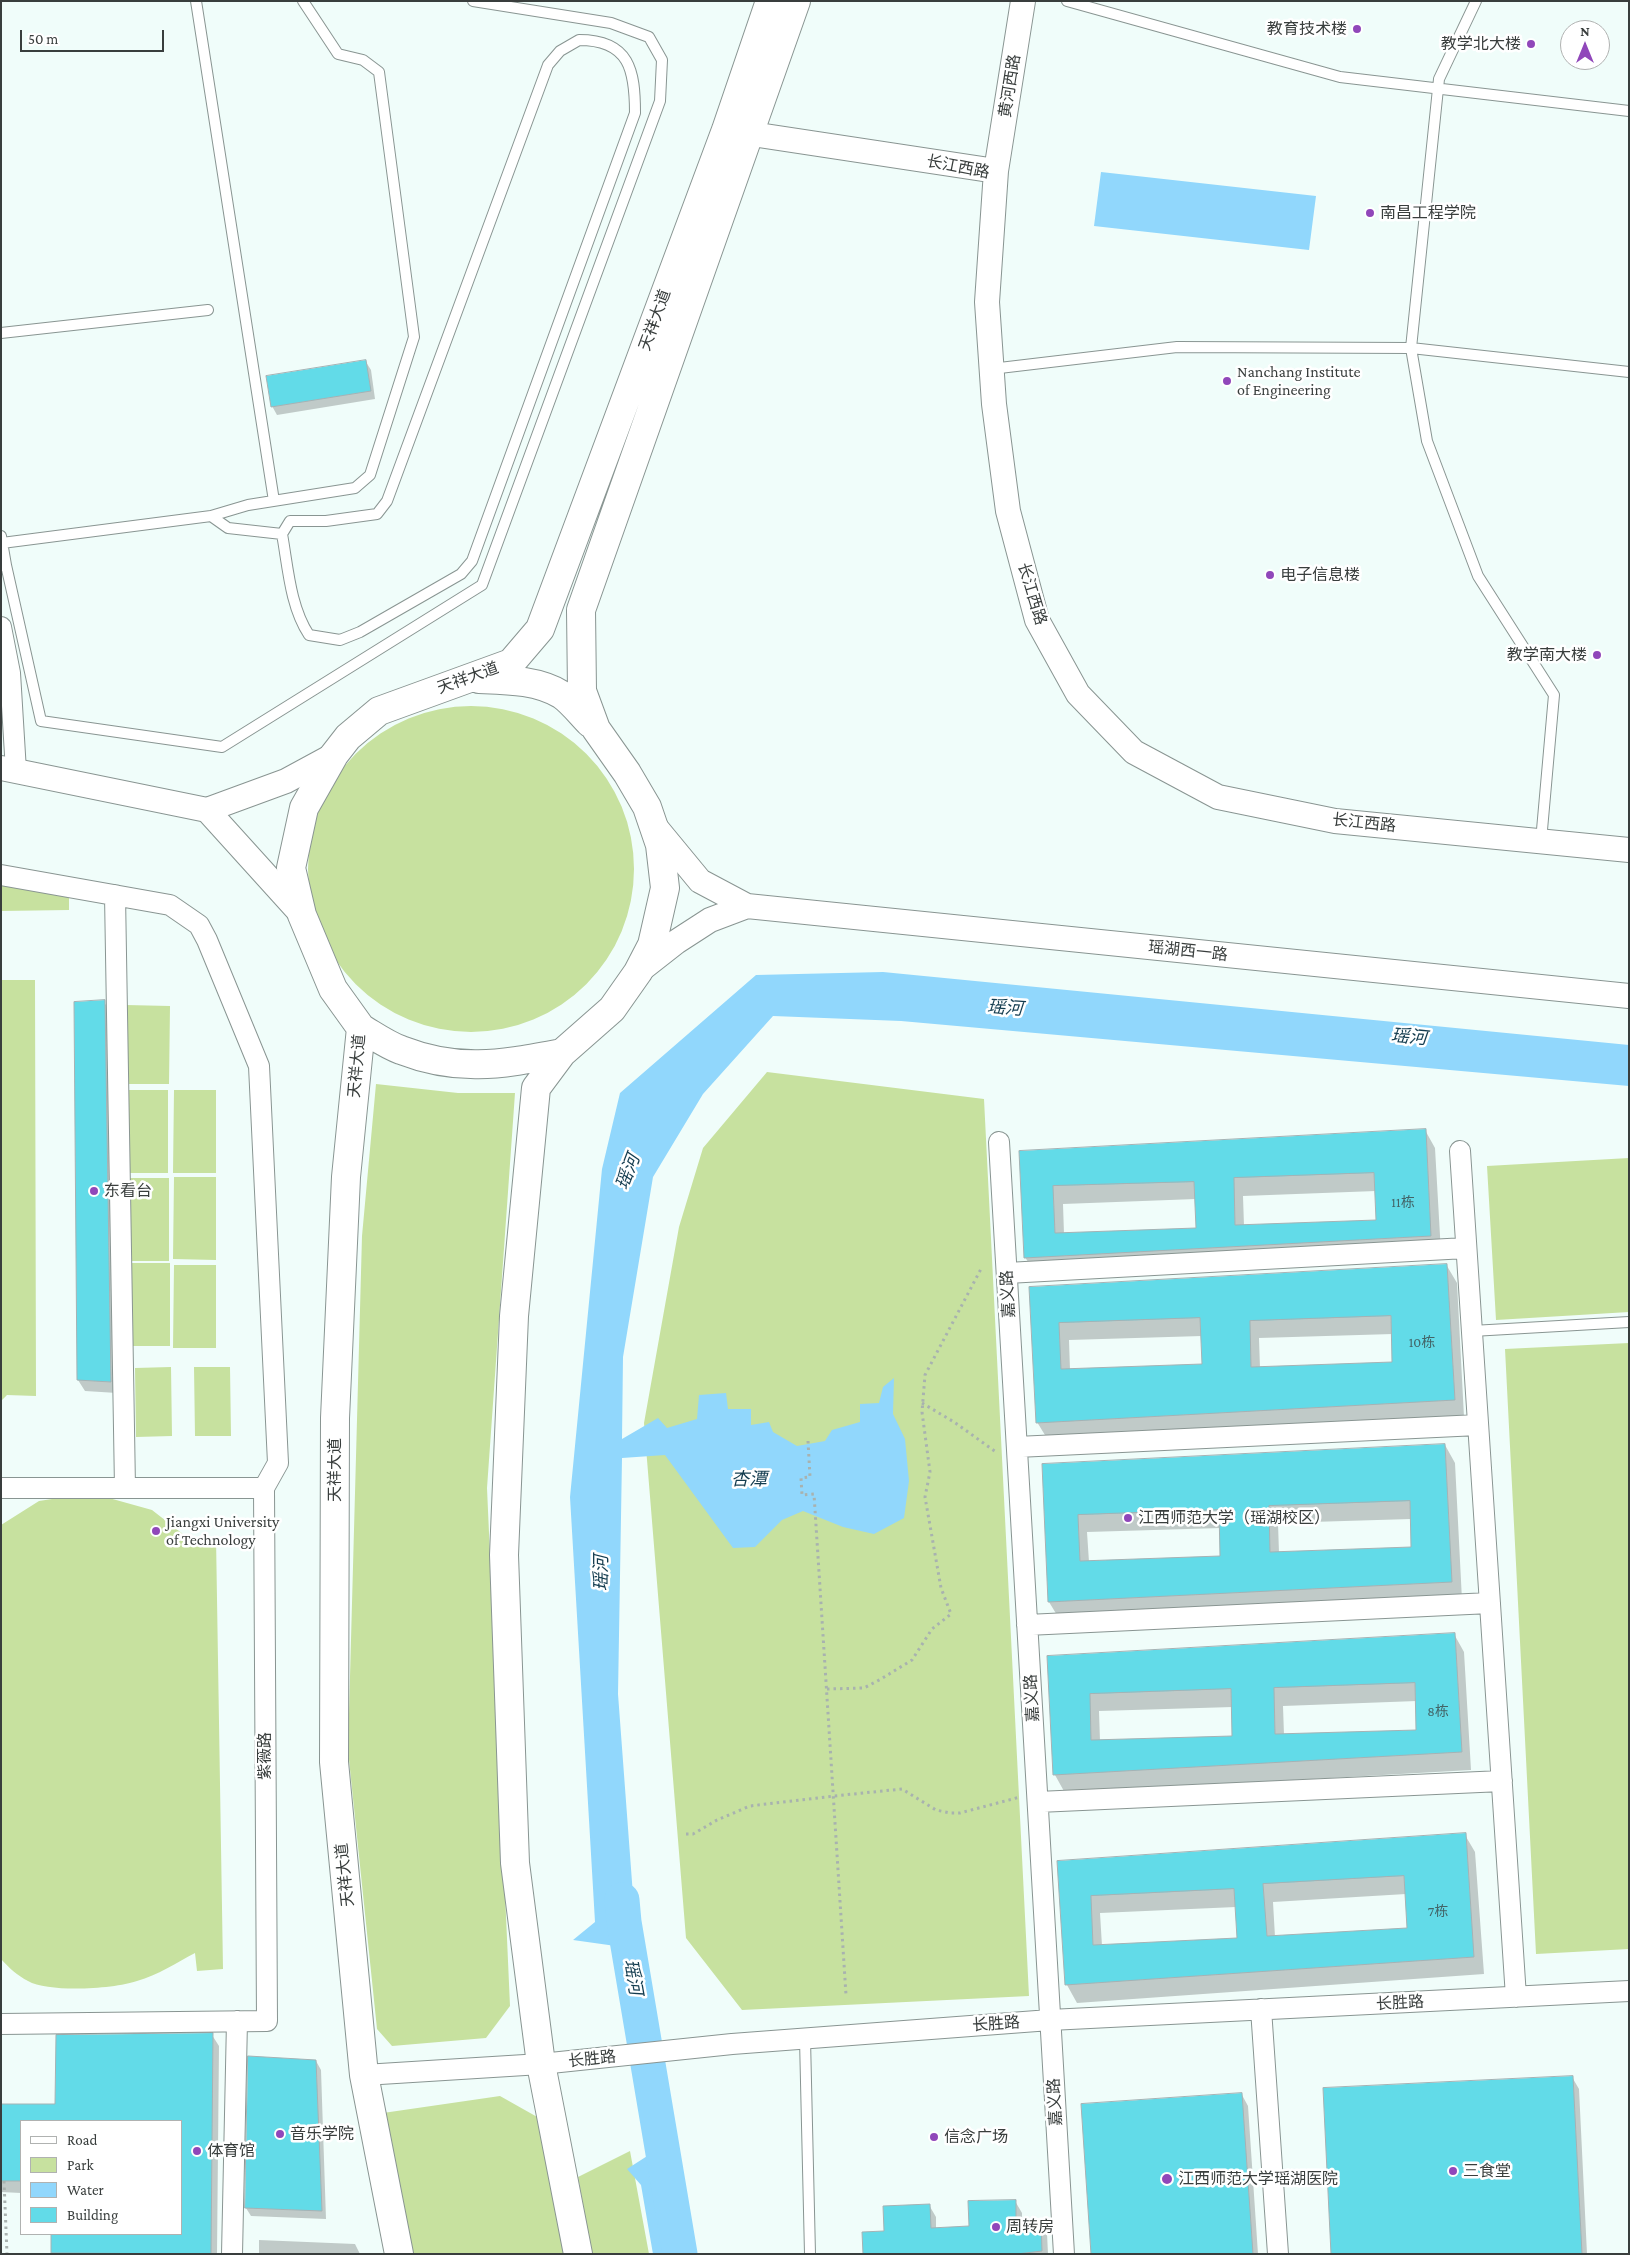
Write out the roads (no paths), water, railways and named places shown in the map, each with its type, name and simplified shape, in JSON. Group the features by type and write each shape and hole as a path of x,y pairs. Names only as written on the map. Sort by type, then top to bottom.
{"main road":[{"name":"天祥大道","path":"578,2254 541,2064 515,1862 504,1554 514,1316 536,1088 562,1053 612,1009 638,972 652,945 665,888 660,845 647,807 627,773 596,729 582,691 581,610 738,131 770,1"},
{"name":"天祥大道","path":"399,2254 364,2076 334,1762 335,1418 346,1177 361,1028 333,989 302,915 291,868 304,808 334,755 348,737 379,711 511,663 540,629 738,131 796,1"},
{"path":"468,678 515,681 538,685 562,696 596,729"},
{"path":"361,1028 400,1050 456,1065 497,1065 562,1053"}],"street":[{"name":"黄河西路","path":"996,171 1023,1"},
{"name":"长江西路","path":"738,131 996,171 987,302 994,404 1008,511 1037,620 1078,694 1134,752 1218,797 1335,821 1629,850"},
{"path":"1,627 10,673 8,769 207,810 286,781 334,755"},
{"path":"207,810 302,915"},
{"path":"653,824 700,881 747,906"},
{"path":"1,875 170,904 199,924 259,1066 278,1463 264,1488 1,1488"},
{"path":"115,895 125,1488"},
{"path":"638,972 676,942 710,920 747,906"},
{"name":"瑶湖西一路","path":"747,906 1629,996"},
{"name":"嘉义路","path":"1000,1142 1064,2254"},
{"path":"1460,1152 1516,1997"},
{"path":"1007,1273 1466,1248"},
{"path":"1017,1447 1478,1424"},
{"name":"紫薇路","path":"1,2024 266,2021 264,1488"},
{"path":"1028,1625 1490,1602"},
{"path":"1038,1802 1502,1780"},
{"name":"长胜路","path":"364,2076 541,2064 732,2044 1050,2020 1629,1991"},
{"path":"1261,2009 1278,2254"},
{"path":"232,2254 237,2021"}],"lane":[{"path":"196,1 274,501"},
{"path":"303,1 338,54 363,60 379,72 414,337 370,475 355,488 248,505 211,516 2,539 3,566 41,721 222,746 482,585 660,101 662,60 649,37 611,23 473,1"},
{"path":"1067,1 1228,48 1340,77 1629,111"},
{"path":"1476,1 1439,79 1412,348 1427,441 1478,576 1554,695 1541,841"},
{"path":"579,40 595,40 611,47 630,63 635,85 635,113 472,561 461,574 360,632 340,640 309,635 301,622 295,603 282,534 290,522 377,514 387,501 548,65 560,51 579,40"},
{"path":"1,333 208,310"},
{"path":"991,369 1177,347 1412,348 1629,372"},
{"path":"211,516 228,528 282,534"},
{"path":"1472,1331 1629,1322"},
{"path":"805,2039 810,2254"}],"water":[{"path":"1101,172 1316,196 1309,250 1094,226"},
{"name":"杏潭","path":"883,972 1629,1045 1629,1086 901,1021 773,1016 703,1094 653,1177 623,1357 622,1439 658,1418 667,1428 697,1419 699,1395 726,1393 728,1409 751,1409 751,1425 769,1422 773,1432 797,1446 825,1441 832,1430 860,1422 860,1404 879,1403 883,1387 894,1378 893,1414 905,1439 909,1481 904,1518 874,1534 843,1527 803,1511 782,1520 755,1547 733,1548 665,1455 622,1458 618,1694 637,1949 573,1940 595,1922 570,1497 602,1169 620,1093 756,975"},
{"path":"669,2142 696,2254 653,2254 641,2185 627,2169"}],"waterway":[{"name":"瑶河","path":"622,1900 624,1922 680,2254"}],"place":[{"name":"教育技术楼","path":"1357,29"},
{"name":"教学北大楼","path":"1531,44"},
{"name":"南昌工程学院","path":"1370,213"},
{"name":"Nanchang Institute of Engineering","path":"1227,381"},
{"name":"电子信息楼","path":"1270,575"},
{"name":"教学南大楼","path":"1597,655"},
{"name":"东看台","path":"94,1191"},
{"name":"江西师范大学（瑶湖校区）","path":"1128,1518"},
{"name":"Jiangxi University of Technology","path":"156,1531"},
{"name":"音乐学院","path":"280,2134"},
{"name":"信念广场","path":"934,2137"},
{"name":"体育馆","path":"197,2151"},
{"name":"三食堂","path":"1453,2171"},
{"name":"江西师范大学瑶湖医院","path":"1167,2179"},
{"name":"周转房","path":"996,2227"}]}
